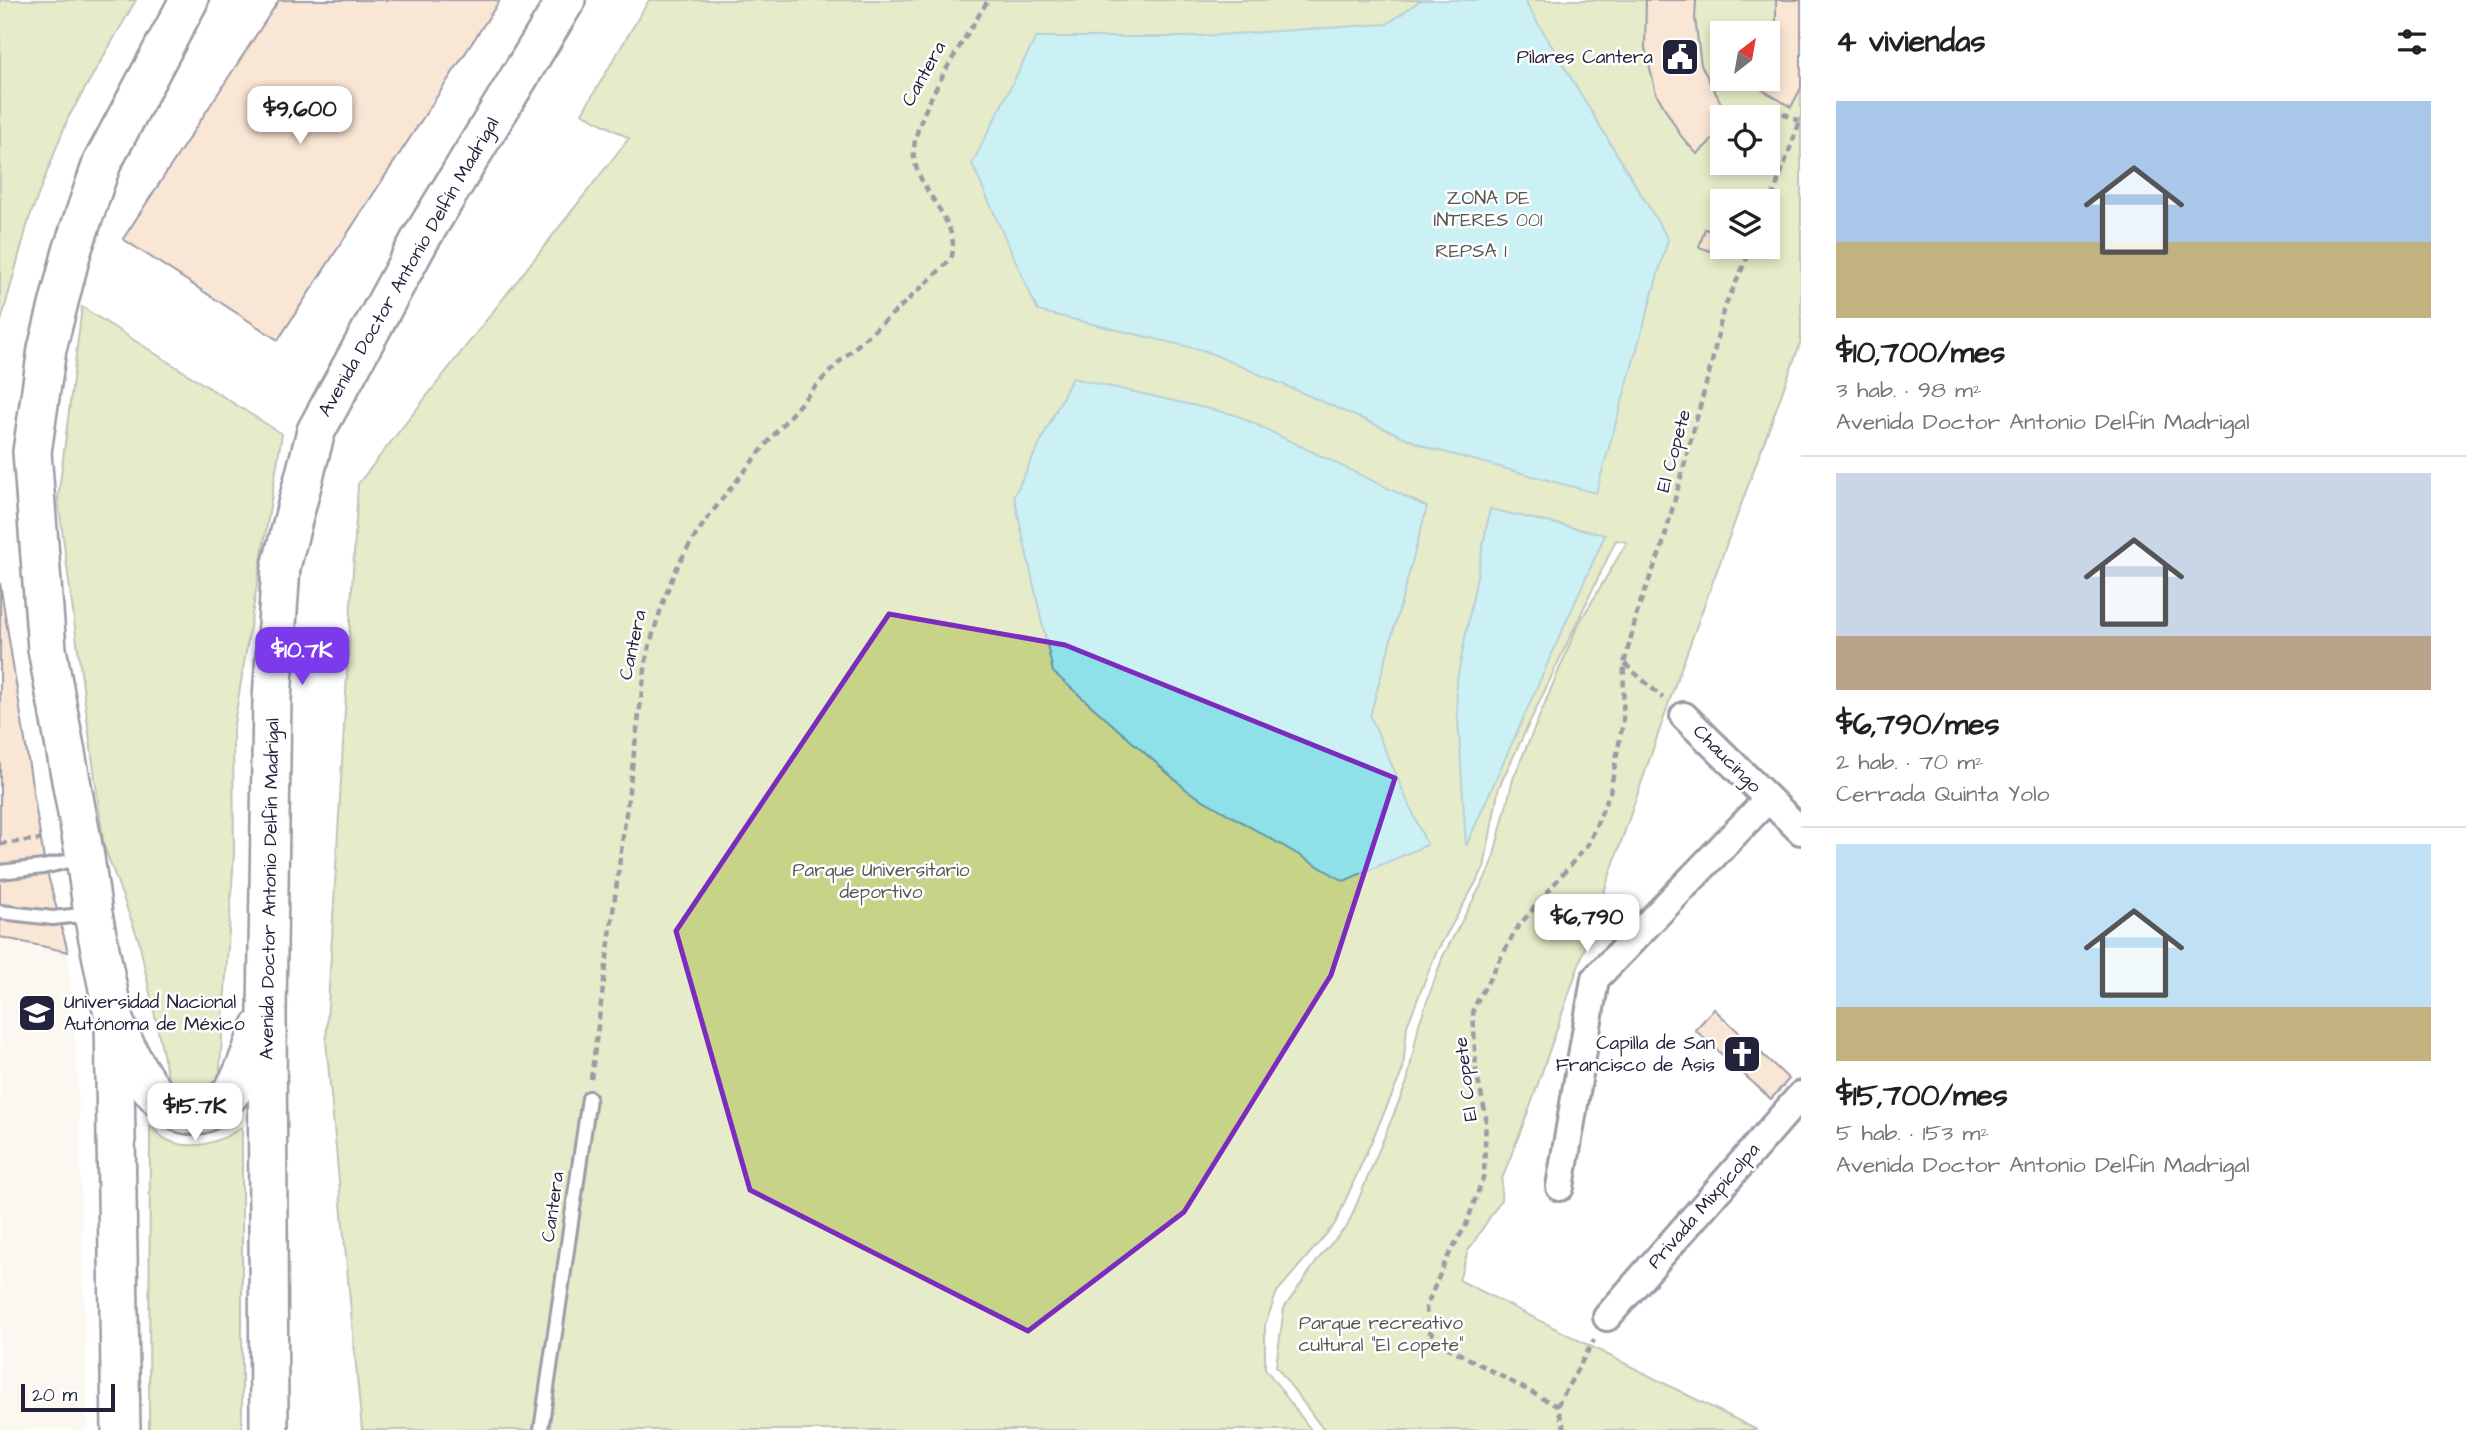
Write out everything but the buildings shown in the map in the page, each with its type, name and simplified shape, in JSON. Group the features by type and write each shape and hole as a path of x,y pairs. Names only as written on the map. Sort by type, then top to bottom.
{"main road":[{"path":"121,1430 114,1019 47,649 32,452 47,349 72,251 98,176 108,152 190,0"},
{"name":"Avenida Doctor Antonio Delfín Madrigal","path":"269,1430 267,1011 272,699 281,568 316,431 421,240 566,0"},
{"path":"114,1019 135,1068 158,1098 176,1111 191,1115 207,1112 224,1101 238,1081 267,1011"}],"street":[{"name":"Chaucingo","path":"1684,716 1801,831"},
{"path":"1560,1187 1595,979 1768,799"},
{"name":"Privada Mixpicolpa","path":"1607,1317 1801,1095"}],"lane":[{"path":"0,872 43,867 85,857"},
{"path":"0,912 53,918 93,914"},
{"name":"Cantera","path":"541,1430 589,1098"}],"path":[{"name":"Cantera","path":"589,1098 647,654 659,612 675,572 699,530 762,450 823,379 951,260 955,248 953,236 918,176 913,155 918,125 988,0"},
{"path":"1775,189 1800,119 1783,113"},
{"name":"El Copete","path":"1557,1406 1445,1346 1428,1330 1426,1307 1446,1260 1466,1225 1484,1175 1486,1116 1476,1072 1473,1009 1517,928 1589,843 1610,792 1623,722 1624,664 1639,606 1662,547 1723,311 1747,259"},
{"path":"1624,664 1684,716"},
{"path":"0,844 41,839"},
{"path":"1565,1430 1557,1406 1607,1317"}],"highlighted area":[{"path":"889,614 1065,645 1395,778 1331,975 1184,1212 1028,1331 750,1190 676,931"}],"shaded area":[{"name":"Universidad Nacional Autónoma de México","path":"0,583 44,860 68,952 78,1074 88,1430 0,1430"}],"green space":[{"path":"0,0 136,0 68,118 29,219 0,325"},
{"name":"Parque Universitario deportivo","path":"649,0 1801,0 1801,341 1675,685 1530,1107 1502,1179 1501,1200 1468,1251 1459,1280 1757,1430 1326,1430 1276,1366 1284,1308 1322,1254 1348,1225 1407,1082 1419,1024 1443,956 1491,867 1513,779 1577,627 1627,542 1616,540 1499,787 1484,868 1436,953 1407,1026 1403,1070 1335,1224 1277,1292 1265,1325 1265,1368 1311,1430 362,1430 326,1041 358,484 629,138 582,113"},
{"path":"82,307 282,434 233,730 234,854 219,1083 209,1092 198,1095 173,1092 139,941 104,846 58,499"},
{"path":"150,1126 167,1140 187,1145 216,1141 242,1127 242,1430 149,1430"}],"water":[{"name":"ZONA DE INTERES 001","path":"1421,0 1524,0 1668,239 1596,493 1429,448 1206,351 1038,311 972,164 1036,37 1185,37 1387,24"},
{"path":"1072,378 1236,415 1427,507 1370,716 1427,845 1344,881 1188,791 1053,672 1014,496"},
{"path":"1490,509 1605,535 1466,846 1456,685"}],"place":[{"name":"Pilares Cantera","path":"1680,57"},
{"name":"Universidad Nacional Autónoma de México","path":"37,1013"},
{"name":"Capilla de San Francisco de Asis","path":"1742,1054"}],"park label":[{"name":"REPSA 1","path":"1471,251"},
{"name":"Parque recreativo cultural \"El copete\"","path":"1381,1334"}]}
